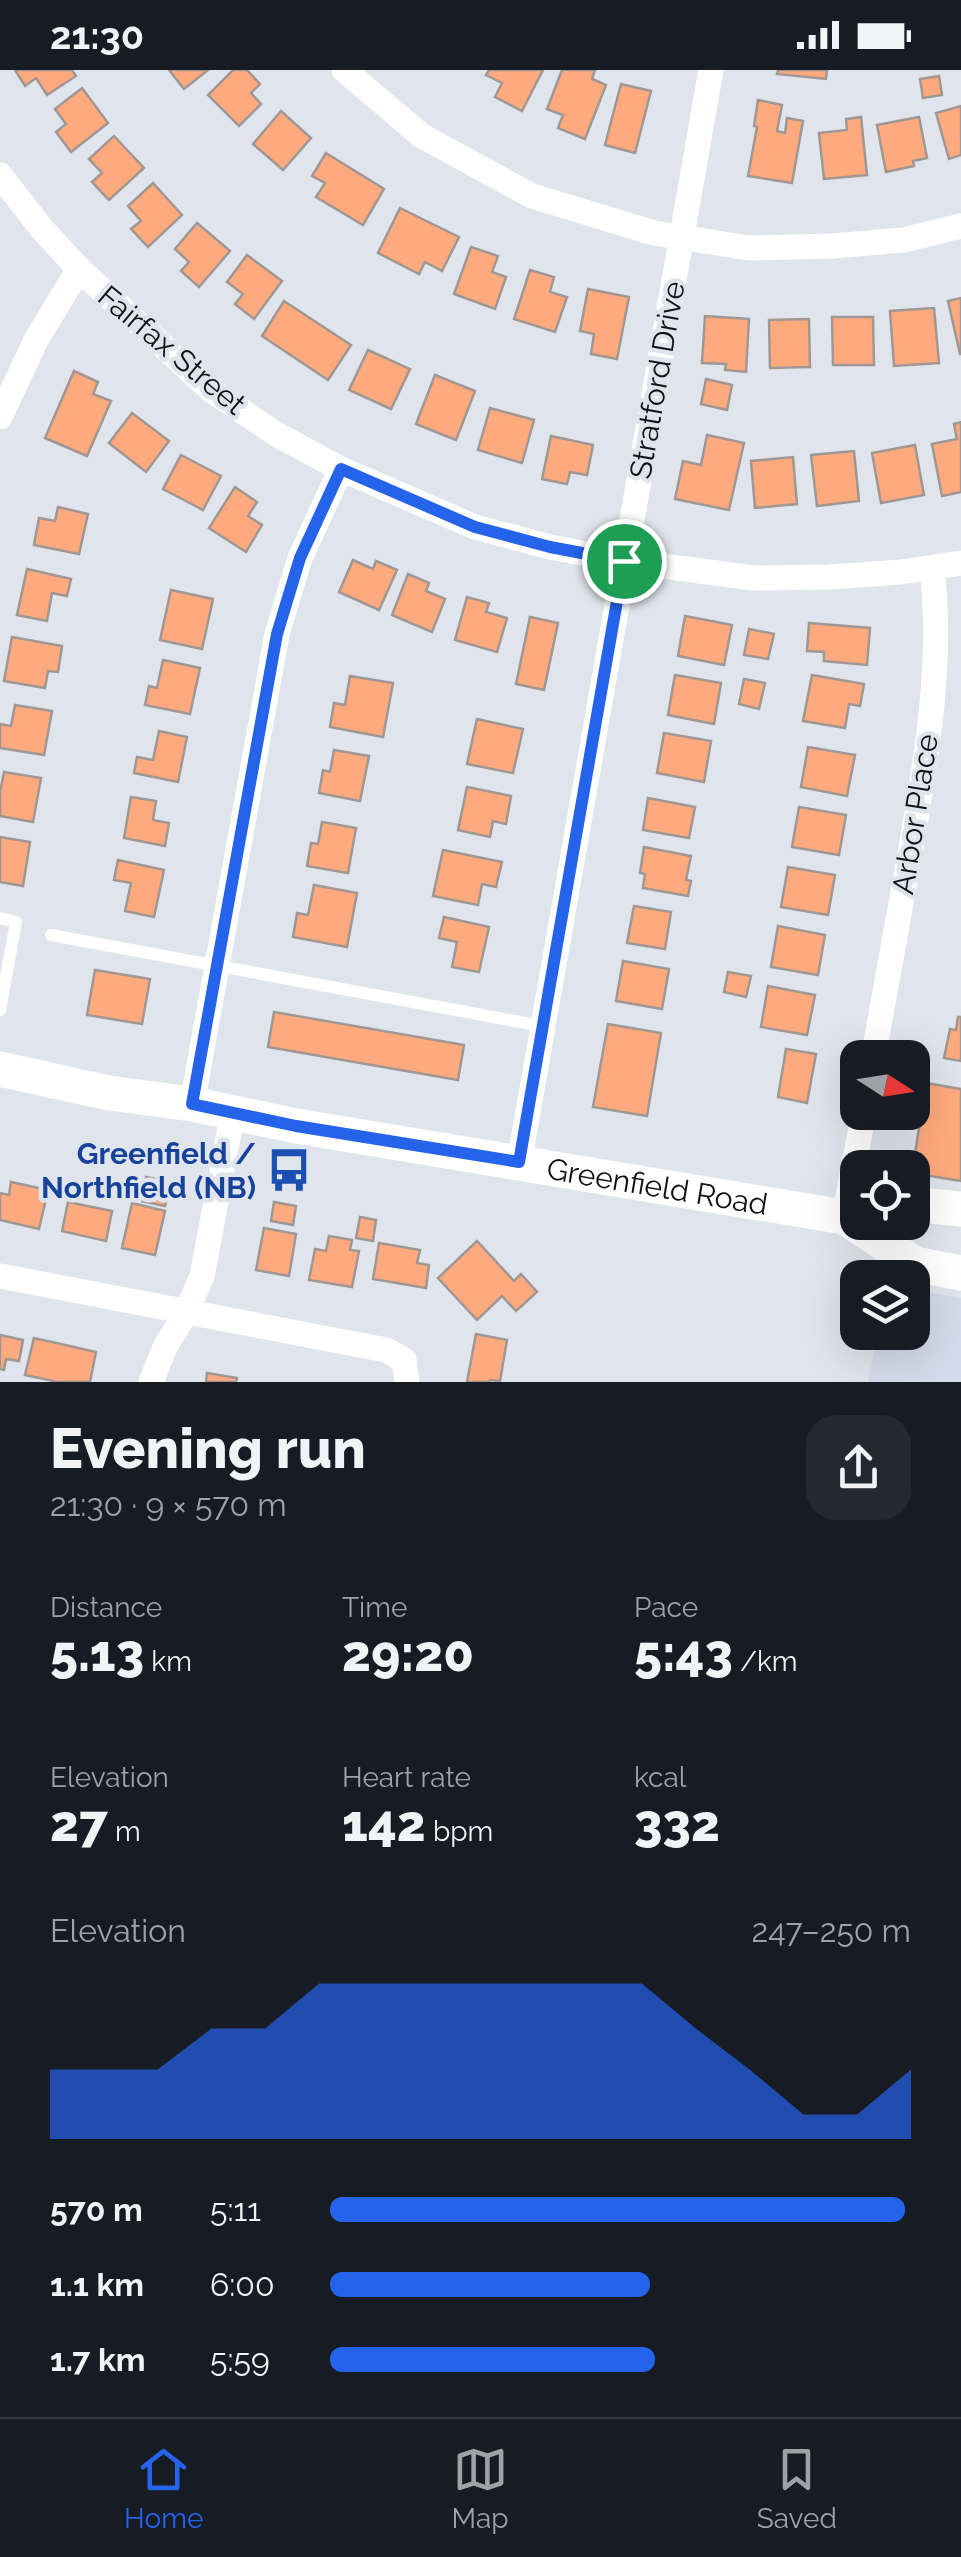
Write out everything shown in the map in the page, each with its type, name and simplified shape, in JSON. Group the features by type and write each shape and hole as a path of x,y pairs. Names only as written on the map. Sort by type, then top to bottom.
{"main road":[{"name":"Greenfield Road","path":"0,1070 296,1126 840,1214"},
{"path":"930,1205 961,1209"},
{"name":"Greenfield Road","path":"883,1240 915,1264 961,1273"}],"street":[{"path":"344,70 422,136 532,196 610,220 682,238 749,248 904,240 961,226"},
{"name":"Stratford Drive","path":"519,1162 711,70"},
{"name":"Fairfax Street","path":"0,175 79,269 211,390 276,434 341,469 475,527 624,561 754,578 829,577 961,563"},
{"path":"0,418 36,340 79,269"},
{"path":"192,1104 277,634 300,558 341,469"},
{"name":"Arbor Place","path":"876,1040 926,762 936,632 932,568"},
{"path":"151,1382 186,1313 207,1258 233,1112"},
{"path":"0,1276 386,1350 406,1371"}],"lane":[{"path":"0,918 16,922 0,1010"},
{"path":"51,936 542,1026"}],"shaded area":[{"path":"930,1292 961,1298 961,1382 868,1382 874,1350 930,1350"}],"building":[{"path":"15,70 72,70 76,76 47,95 36,78 25,86"},
{"path":"169,70 208,70 184,89"},
{"path":"233,70 247,70 260,84 251,93 261,104 239,126 208,95"},
{"path":"489,70 543,70 522,111 495,97 502,83 486,75"},
{"path":"562,70 595,70 592,79 606,85 585,139 558,128 563,115 547,109"},
{"path":"778,70 827,70 826,79 777,74"},
{"path":"939,76 942,95 923,98 920,79"},
{"path":"621,84 651,91 635,153 605,145"},
{"path":"82,88 108,123 71,152 56,132 66,124 55,109"},
{"path":"758,100 782,105 777,131 785,133 787,118 803,121 792,183 748,176"},
{"path":"961,106 961,155 949,159 936,113"},
{"path":"281,111 311,138 283,170 253,144"},
{"path":"861,117 867,175 824,179 819,133 847,130 846,119"},
{"path":"919,117 927,158 913,161 914,166 886,172 877,125"},
{"path":"114,136 144,168 109,200 92,182 102,173 89,159"},
{"path":"326,153 384,189 363,225 316,197 325,183 312,176"},
{"path":"153,183 182,215 148,247 131,229 141,221 128,206"},
{"path":"400,208 459,237 442,271 425,262 419,274 378,253"},
{"path":"197,223 230,251 199,287 181,271 189,262 175,249"},
{"path":"471,247 498,256 492,272 506,277 495,309 454,294"},
{"path":"247,255 282,281 254,319 235,304 243,294 227,282"},
{"path":"530,270 554,277 550,292 567,297 555,332 514,319"},
{"path":"588,289 629,297 617,359 591,354 594,334 580,331"},
{"path":"961,298 961,354 960,354 948,301"},
{"path":"284,301 351,345 328,380 262,336"},
{"path":"934,308 939,363 894,366 890,311"},
{"path":"705,316 749,319 746,372 725,370 726,364 702,363"},
{"path":"832,317 873,317 874,365 833,365"},
{"path":"809,319 810,367 770,368 769,320"},
{"path":"368,350 410,369 391,409 349,390"},
{"path":"74,371 98,382 93,394 111,401 87,456 45,438"},
{"path":"435,375 475,391 456,440 416,424"},
{"path":"706,379 732,385 727,410 701,404"},
{"path":"490,408 534,420 522,463 478,450"},
{"path":"132,413 169,441 146,472 109,443"},
{"path":"961,422 961,492 942,496 932,444 957,439 954,424"},
{"path":"707,435 744,443 729,510 675,499 683,461 701,465"},
{"path":"551,436 593,445 587,475 570,472 567,484 542,479"},
{"path":"915,445 924,495 881,503 872,453"},
{"path":"854,451 859,501 817,506 811,455"},
{"path":"181,455 221,476 203,510 163,489"},
{"path":"793,457 797,504 755,508 751,461"},
{"path":"235,487 257,502 248,516 262,525 246,552 209,528"},
{"path":"58,507 88,514 79,554 34,545 39,518 55,521"},
{"path":"353,560 373,569 376,561 397,570 379,610 339,592"},
{"path":"27,569 71,579 67,596 52,593 47,621 17,615"},
{"path":"408,574 429,583 426,591 445,599 432,632 392,615"},
{"path":"171,590 213,599 202,649 160,640"},
{"path":"467,597 489,603 486,612 507,618 497,652 455,640"},
{"path":"685,616 732,625 724,665 678,656"},
{"path":"530,617 558,623 544,690 516,684"},
{"path":"809,623 870,628 867,665 824,661 824,652 807,651"},
{"path":"749,629 774,634 768,659 744,655"},
{"path":"12,637 62,646 58,672 48,671 45,688 4,681"},
{"path":"163,660 200,668 190,714 145,705 149,686 157,688"},
{"path":"675,675 721,683 714,724 668,715"},
{"path":"812,675 864,684 860,706 849,704 845,728 803,721"},
{"path":"350,676 393,683 383,737 330,727 334,703 345,705"},
{"path":"744,679 765,683 759,709 739,704"},
{"path":"15,705 52,711 44,755 0,748 0,724 11,726"},
{"path":"477,719 523,729 513,773 467,764"},
{"path":"159,731 187,737 178,782 134,773 137,757 153,760"},
{"path":"664,733 711,741 704,782 657,773"},
{"path":"808,747 855,755 847,796 801,787"},
{"path":"334,750 369,756 360,801 319,793 323,770 330,772"},
{"path":"4,772 41,778 33,822 0,816"},
{"path":"467,787 511,796 506,824 493,821 490,837 458,830"},
{"path":"131,797 156,801 153,820 169,823 165,846 124,838"},
{"path":"648,798 695,807 689,838 643,830"},
{"path":"799,807 846,815 839,855 792,847"},
{"path":"322,822 356,828 348,873 307,866 311,843 318,844"},
{"path":"0,837 30,842 23,886 0,882"},
{"path":"644,847 691,856 686,880 691,881 688,896 643,888 645,874 640,873"},
{"path":"443,850 502,862 496,887 482,884 478,905 433,896"},
{"path":"118,860 164,870 154,917 125,911 131,883 114,880"},
{"path":"788,867 835,875 828,915 781,907"},
{"path":"314,885 357,893 347,947 293,937 297,913 308,915"},
{"path":"634,906 671,912 665,949 627,943"},
{"path":"444,917 489,927 479,972 452,967 457,942 439,938"},
{"path":"778,926 825,935 818,975 771,967"},
{"path":"623,961 669,969 662,1009 616,1001"},
{"path":"95,970 150,979 142,1024 87,1015"},
{"path":"728,972 751,976 746,997 724,992"},
{"path":"768,986 815,995 807,1035 761,1027"},
{"path":"274,1012 464,1045 458,1080 268,1047"},
{"path":"958,1017 961,1061 944,1058 950,1029 956,1030"},
{"path":"608,1024 661,1033 647,1116 593,1107"},
{"path":"786,1049 816,1054 807,1103 778,1097"},
{"path":"930,1084 961,1089 961,1181 930,1176 930,1150 916,1150 919,1130 930,1130"},
{"path":"146,1177 170,1182 165,1206 141,1201"},
{"path":"11,1182 48,1190 39,1229 0,1220 0,1193 9,1195"},
{"path":"68,1202 112,1211 106,1241 62,1231"},
{"path":"274,1202 296,1206 293,1225 271,1221"},
{"path":"132,1203 165,1211 155,1255 122,1248"},
{"path":"360,1217 376,1220 373,1241 356,1238"},
{"path":"264,1228 296,1234 289,1276 256,1270"},
{"path":"329,1236 352,1240 350,1250 359,1251 352,1287 309,1280 315,1249 326,1251"},
{"path":"477,1241 514,1281 521,1274 537,1292 516,1311 502,1296 477,1320 438,1278"},
{"path":"379,1243 420,1250 417,1263 429,1265 426,1288 373,1279"},
{"path":"476,1334 507,1340 500,1381 467,1382"},
{"path":"0,1335 23,1340 19,1361 6,1359 4,1370 0,1369"},
{"path":"34,1338 96,1352 90,1382 58,1382 25,1375"},
{"path":"207,1373 237,1378 236,1382 206,1382"}],"place":[{"name":"Greenfield / Northfield (NB)","path":"289,1170"}],"route":[{"path":"341,469 475,527 624,561 519,1162 296,1126 192,1104 277,634 300,558 341,469"}]}
